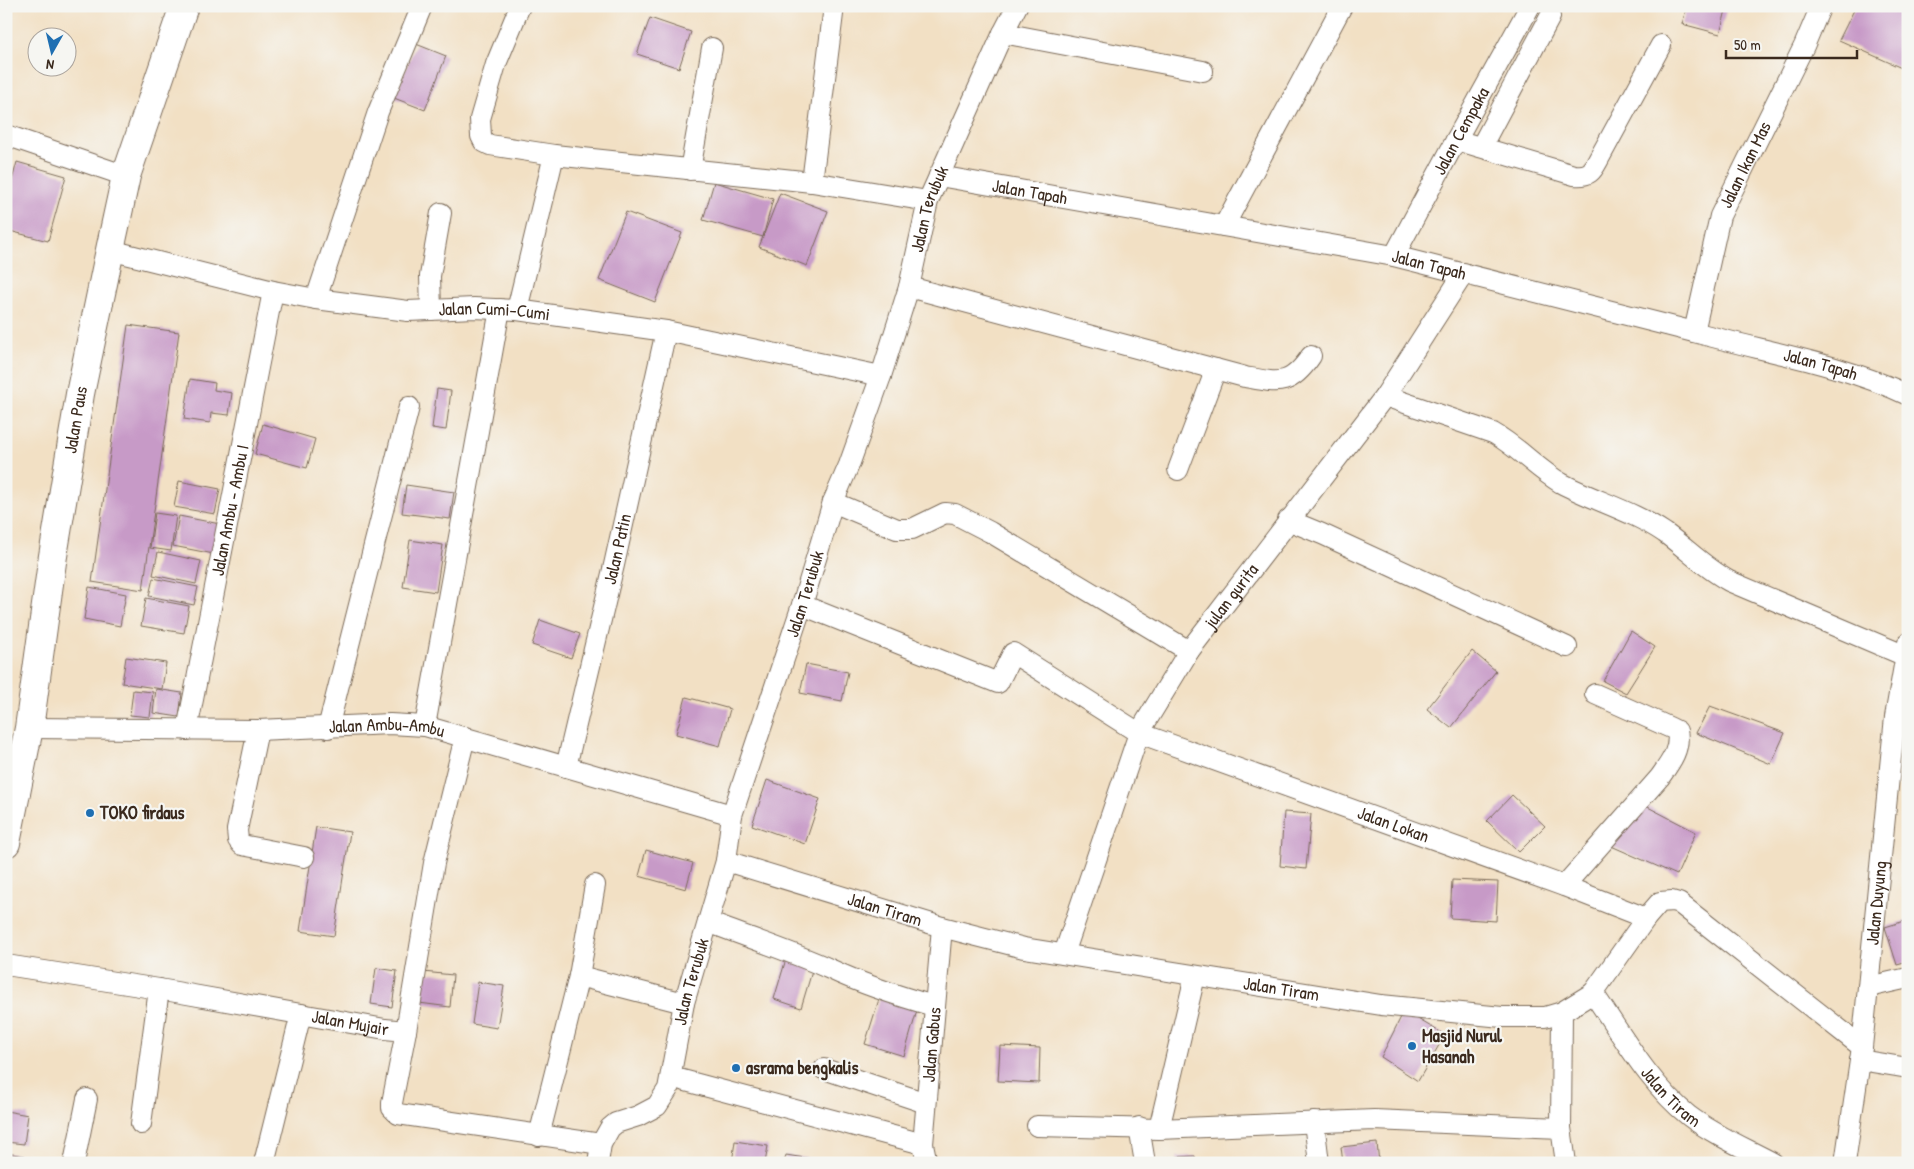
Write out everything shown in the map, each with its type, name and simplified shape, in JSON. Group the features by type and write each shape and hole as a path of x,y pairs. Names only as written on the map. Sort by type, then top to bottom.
{"main road":[{"name":"Jalan Paus","path":"6,843 29,728 52,562 80,394 110,250 126,176 184,6"}],"street":[{"path":"316,299 378,112 422,6"},
{"path":"520,6 496,64 480,119 481,136 484,142 490,145 554,155 812,182 928,201"},
{"path":"812,182 834,6"},
{"name":"Jalan Terubuk","path":"599,1153 610,1128 616,1123 638,1116 657,1106 668,1089 684,1003 726,861 732,815 802,605 833,502 849,465 909,287 928,201 1003,33 1017,6"},
{"path":"1224,226 1342,6"},
{"name":"Jalan Cempaka","path":"1394,256 1530,6"},
{"name":"Jalan Ikan Mas","path":"1694,332 1720,216 1804,46 1821,6"},
{"path":"1481,147 1519,72 1550,17"},
{"path":"1003,33 1203,71"},
{"path":"1456,140 1574,175 1584,176 1591,172 1660,45"},
{"path":"690,170 712,48"},
{"path":"1499,62 1519,72"},
{"path":"6,135 126,176"},
{"path":"425,726 509,310 554,155"},
{"name":"Jalan Tapah","path":"939,176 1394,256 1740,345 1796,356 1847,370 1908,396"},
{"path":"431,310 430,276 441,213"},
{"name":"Jalan Cumi-Cumi","path":"110,250 273,291 316,299 408,311 474,308 509,310 666,331 880,376"},
{"name":"julan gurita","path":"1064,954 1139,733 1189,651 1384,396 1464,273"},
{"path":"909,287 1270,382 1287,381 1301,371 1311,356"},
{"name":"Jalan Ambu - Ambu I","path":"187,730 273,291"},
{"name":"Jalan Patin","path":"566,767 614,565 666,331"},
{"path":"1178,470 1216,369"},
{"path":"1384,396 1493,433 1510,442 1560,482 1643,520 1665,533 1712,572 1907,652"},
{"path":"328,728 409,407"},
{"path":"833,502 897,529 912,529 945,513 956,514 990,532 1189,651"},
{"path":"1288,520 1567,647"},
{"name":"Jalan Lokan","path":"802,605 998,683 1013,652 1139,733 1564,886 1646,918"},
{"name":"Jalan Duyung","path":"1845,1163 1861,1053 1895,717 1907,652"},
{"path":"1564,886 1660,777 1678,746 1676,731 1595,694"},
{"name":"Jalan Ambu-Ambu","path":"29,728 258,730 390,724 425,726 732,815"},
{"path":"258,730 236,830 238,840 242,844 304,856"},
{"path":"406,1031 434,862 465,737"},
{"name":"Jalan Tiram","path":"726,861 942,927 1024,948 1380,1005 1502,1017 1545,1017 1562,1012 1593,993 1656,1084 1683,1110 1722,1137 1773,1163"},
{"path":"539,1136 579,976 595,885"},
{"path":"1593,993 1646,918 1660,902 1672,901 1679,903 1861,1053 1908,1068"},
{"path":"708,922 888,994 934,1006"},
{"name":"Jalan Gabus","path":"925,1154 926,1103 942,927"},
{"name":"Jalan Mujair","path":"6,965 406,1031 392,1102 392,1108 398,1114 539,1136 599,1153"},
{"path":"579,976 684,1003"},
{"path":"1145,1163 1149,1128 1195,976"},
{"path":"1868,987 1908,978"},
{"path":"141,1124 159,989"},
{"path":"1562,1012 1561,1128 1566,1163"},
{"path":"264,1163 301,1014"},
{"path":"824,1069 926,1103"},
{"path":"671,1077 925,1154"},
{"path":"74,1163 87,1099"},
{"path":"1038,1126 1149,1128 1374,1120 1561,1128"},
{"path":"1314,1122 1319,1163"}],"building":[{"path":"1687,6 1727,6 1720,34 1682,24"},
{"path":"1856,6 1908,6 1908,66 1906,70 1839,40"},
{"path":"650,18 691,32 679,68 637,54"},
{"path":"416,44 446,56 425,110 394,98"},
{"path":"17,162 66,176 48,241 6,230 6,202"},
{"path":"714,182 773,199 763,237 703,220"},
{"path":"780,193 828,211 807,266 759,247"},
{"path":"626,212 682,233 655,302 599,280"},
{"path":"128,325 179,332 143,590 92,582"},
{"path":"190,379 215,383 214,390 232,393 229,415 211,413 210,423 184,419"},
{"path":"437,389 451,391 446,430 432,428"},
{"path":"263,424 315,439 307,468 255,454"},
{"path":"179,481 220,489 215,514 174,507"},
{"path":"406,485 454,492 450,519 402,513"},
{"path":"155,513 176,516 171,551 150,548"},
{"path":"179,516 220,524 214,554 173,546"},
{"path":"410,540 443,545 436,592 403,587"},
{"path":"158,552 201,561 196,584 153,575"},
{"path":"153,578 198,587 194,605 149,596"},
{"path":"89,587 126,594 120,626 84,619"},
{"path":"146,598 189,606 184,633 141,626"},
{"path":"540,620 580,634 571,658 532,645"},
{"path":"1631,631 1655,647 1626,693 1603,681"},
{"path":"1472,651 1496,671 1451,728 1427,709"},
{"path":"126,657 166,663 162,689 122,683"},
{"path":"806,664 848,672 842,701 800,693"},
{"path":"156,689 182,693 179,717 153,713"},
{"path":"133,690 153,692 150,717 130,715"},
{"path":"686,697 730,709 720,746 676,734"},
{"path":"1710,706 1785,733 1771,764 1696,733"},
{"path":"767,780 820,799 805,844 752,825"},
{"path":"1512,795 1545,826 1519,852 1487,821"},
{"path":"1644,805 1696,832 1677,875 1609,845"},
{"path":"1284,812 1311,814 1306,869 1280,866"},
{"path":"316,827 350,832 334,936 300,931"},
{"path":"646,850 693,863 686,889 639,876"},
{"path":"1452,880 1498,882 1496,921 1450,918"},
{"path":"1908,920 1908,962 1897,965 1885,927"},
{"path":"786,959 813,968 801,1008 774,999"},
{"path":"376,968 397,971 392,1007 371,1004"},
{"path":"423,972 453,975 450,1007 419,1003"},
{"path":"478,982 504,986 497,1028 472,1024"},
{"path":"880,996 918,1007 904,1056 865,1044"},
{"name":"Masjid Nurul Hasanah","path":"1404,1011 1445,1035 1418,1081 1381,1057"},
{"path":"1000,1046 1040,1048 1039,1083 998,1081"},
{"path":"6,1111 28,1115 24,1144 6,1142"},
{"path":"735,1141 768,1146 765,1163 732,1163"},
{"path":"1377,1143 1379,1163 1343,1163 1341,1147"},
{"path":"6,1153 25,1156 24,1163 6,1163"},
{"path":"786,1155 830,1162 830,1163 784,1163"},
{"path":"1195,1156 1196,1163 1178,1163 1177,1157"}],"place":[{"name":"TOKO firdaus","path":"90,813"},
{"name":"Masjid Nurul Hasanah","path":"1412,1046"},
{"name":"asrama bengkalis","path":"736,1068"}]}
